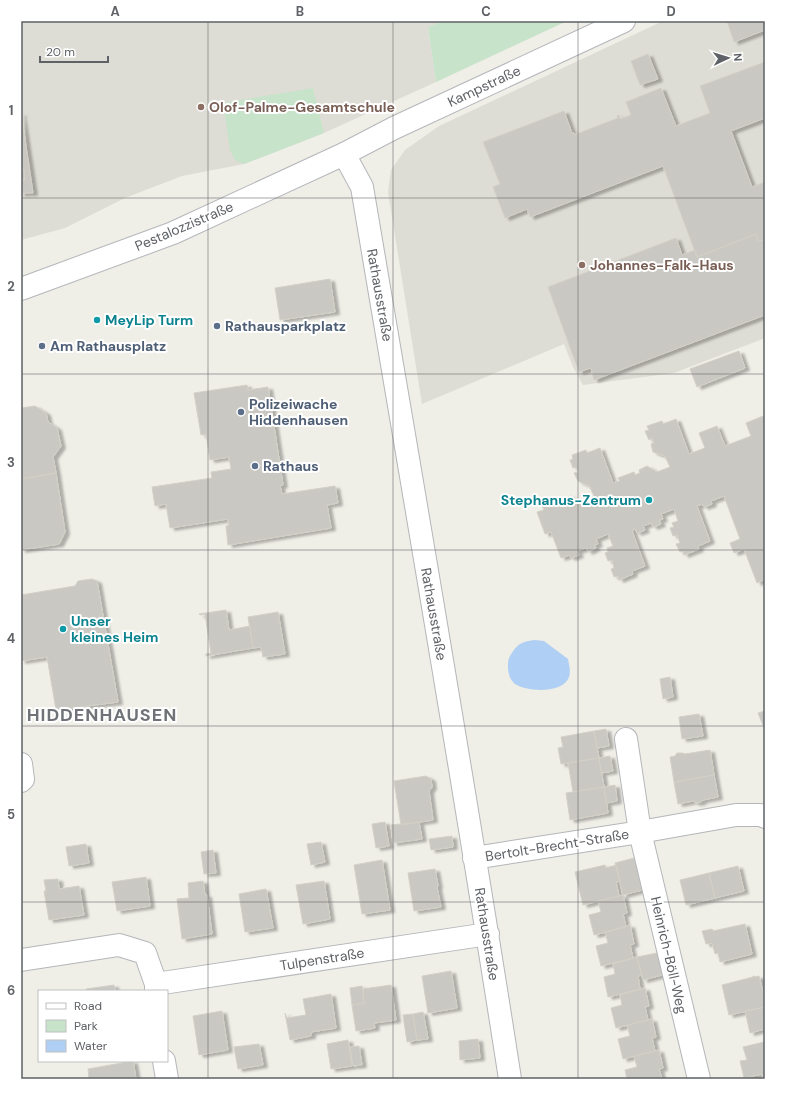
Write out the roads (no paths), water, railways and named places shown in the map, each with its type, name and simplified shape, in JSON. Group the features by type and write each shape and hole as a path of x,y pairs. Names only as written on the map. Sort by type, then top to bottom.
{"street":[{"name":"Kampstraße","path":"344,154 394,128 624,21"},
{"name":"Pestalozzistraße","path":"21,289 173,233 344,154"},
{"name":"Rathausstraße","path":"344,154 362,188 488,934 510,1079"},
{"name":"Bertolt-Brecht-Straße","path":"626,739 640,832"},
{"path":"21,764 23,779 21,781"},
{"name":"Bertolt-Brecht-Straße","path":"474,858 640,832 736,814 761,815 765,817"},
{"name":"Heinrich-Böll-Weg","path":"640,832 699,1079"},
{"name":"Tulpenstraße","path":"156,988 488,934"},
{"path":"21,960 120,945 145,953 156,988"},
{"path":"164,1062 166,1079"}],"water":[{"path":"535,640 544,641 568,659 570,670 569,677 565,683 552,689 536,690 521,687 513,682 509,674 508,667 510,656 515,648 520,644"}],"place":[{"name":"Olof-Palme-Gesamtschule","path":"201,107"},
{"name":"Johannes-Falk-Haus","path":"582,265"},
{"name":"MeyLip Turm","path":"97,320"},
{"name":"Rathausparkplatz","path":"217,326"},
{"name":"Am Rathausplatz","path":"42,346"},
{"name":"Polizeiwache Hiddenhausen","path":"241,412"},
{"name":"Rathaus","path":"255,466"},
{"name":"Stephanus-Zentrum","path":"649,500"},
{"name":"Unser kleines Heim","path":"63,629"}],"district":[{"name":"HIDDENHAUSEN","path":"102,715"}]}
